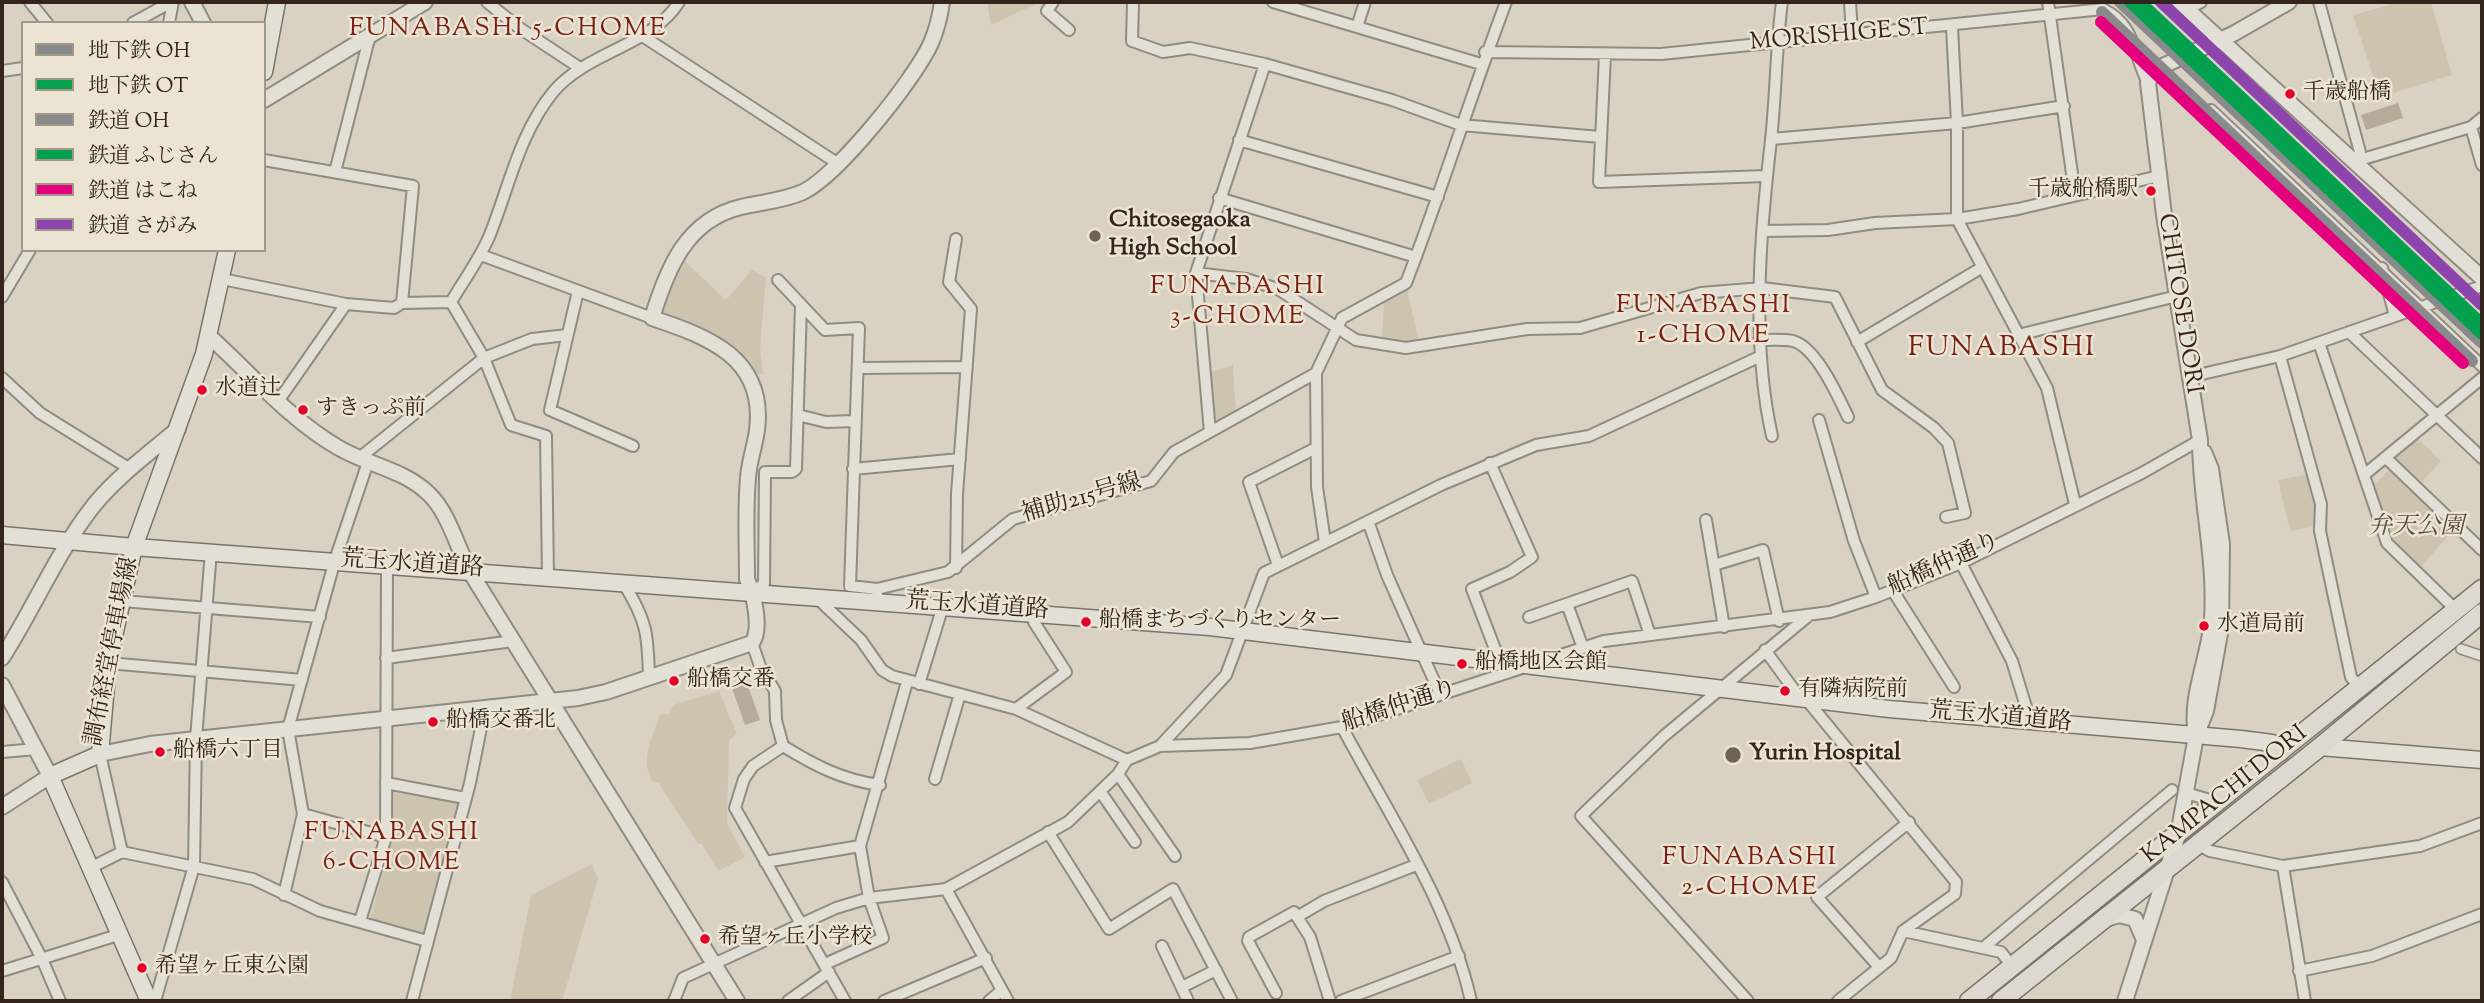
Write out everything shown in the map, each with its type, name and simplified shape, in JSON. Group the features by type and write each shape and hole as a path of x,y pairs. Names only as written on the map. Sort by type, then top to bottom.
{"main road":[{"path":"266,61 277,2"},
{"name":"調布経堂停車場線","path":"50,776 100,754 108,663 134,547 179,428 209,336 226,252"},
{"name":"荒玉水道道路","path":"2,535 624,584 816,597 850,593 877,595 943,606 1244,631 1803,699 2031,723 2272,743 2280,753"},
{"name":"KAMPACHI DORI","path":"1969,1001 2482,589"},
{"name":"KAMPACHI DORI","path":"2001,1001 2479,623"},
{"path":"2320,747 2482,760"},
{"path":"50,776 149,1001"}],"street":[{"path":"30,2 45,21"},
{"path":"137,21 172,2"},
{"path":"169,21 172,2"},
{"path":"192,2 202,21"},
{"path":"266,99 425,2"},
{"path":"487,2 518,27 580,68"},
{"path":"451,302 481,255 511,170 535,120 555,90 580,68 641,35 673,11 680,2"},
{"path":"652,318 676,253 693,232 724,211 803,192 840,165 930,46 939,23 942,2"},
{"path":"1053,2 1046,11 1069,30"},
{"path":"1133,2 1132,41 1163,52 1190,48 1265,64 1392,100 1461,125 1600,137"},
{"path":"1273,2 1481,64"},
{"path":"1357,27 1365,2"},
{"path":"1325,542 1317,487 1319,420 1315,373 1342,318 1406,283 1438,197 1485,52 1506,2"},
{"path":"1772,436 1764,401 1759,340 1766,176 1782,2"},
{"path":"1850,2 1852,34"},
{"path":"2048,2 2075,195"},
{"path":"2148,83 2154,70 2221,40 2289,2"},
{"path":"2319,2 2360,152 2357,161"},
{"path":"2188,4 2221,40 2357,161 2482,278"},
{"name":"MORISHIGE ST","path":"1485,52 1661,54 1852,34 1952,27 2050,16 2099,6 2113,14 2130,31 2139,67 2148,83"},
{"path":"1952,27 1957,123 1957,219 2053,403 2075,505"},
{"path":"335,172 370,35"},
{"path":"641,35 840,165"},
{"path":"1605,55 1599,182 1766,176"},
{"path":"1210,432 1196,273 1265,64"},
{"path":"2,71 21,68"},
{"name":"CHITOSE DORI","path":"2125,1001 2178,835 2179,792 2206,711 2221,628 2223,579 2222,544 2211,469 2200,440 2189,377 2148,83"},
{"path":"1771,139 1957,123 2064,106"},
{"path":"2211,110 2482,366"},
{"path":"2357,161 2471,127 2482,118"},
{"path":"2471,127 2482,164"},
{"path":"1239,140 1438,197"},
{"path":"266,160 413,186 402,303"},
{"path":"1763,231 1828,230 1875,223 1957,219 2018,209 2159,176"},
{"path":"1219,198 1416,257"},
{"path":"956,239 948,282 971,309 960,459 956,568"},
{"path":"2,297 29,252"},
{"path":"481,255 715,341 736,359 748,376 756,401 757,419 747,495 747,579 752,592 756,627 752,643 760,666 775,691 776,720 783,746 821,770 880,785"},
{"path":"1857,342 1981,268"},
{"path":"2381,268 2395,316"},
{"path":"1196,273 1246,279 1278,289 1356,341 1406,348 1527,328 1580,328 1702,293 1762,288 1835,297 1882,390 1934,428 1948,443 1965,513 1946,517"},
{"path":"222,279 346,304 394,308 402,303 451,302"},
{"path":"778,280 825,330 859,328 859,368 855,376 850,593"},
{"path":"2189,377 2280,356 2482,286"},
{"path":"578,290 550,410 633,446"},
{"path":"2018,335 2177,296"},
{"path":"451,302 484,358 511,425 546,436 548,576"},
{"path":"279,400 346,304"},
{"path":"752,592 764,584 765,472 792,472 796,469 801,305"},
{"path":"2349,332 2482,458"},
{"path":"284,895 303,814 288,729 363,461 484,358 532,339 567,335"},
{"path":"209,336 323,438 363,461 407,477 431,495 469,570 737,1001"},
{"path":"1759,340 1794,341 1807,348 1833,385 1848,417"},
{"path":"2319,343 2387,543 2456,610"},
{"path":"1160,746 1219,686 1244,631 1264,573 1490,463 1536,444 1590,436 1761,356"},
{"path":"2280,356 2320,503 2320,531 2351,677 2360,688"},
{"path":"859,368 967,367"},
{"name":"補助215号線","path":"877,595 956,568 1013,519 1151,481 1174,452 1315,373"},
{"path":"2,378 40,413 130,469"},
{"path":"2364,475 2482,378"},
{"path":"798,415 826,422 854,421"},
{"path":"1819,420 1854,541 1876,597"},
{"path":"2,657 69,541 95,504 130,469 179,428"},
{"name":"船橋仲通り","path":"1127,760 1160,746 1250,743 1342,727 1604,641 1807,617 1876,597 1961,563 2200,440"},
{"path":"1278,565 1249,482 1317,448"},
{"path":"2386,458 2482,550"},
{"path":"853,469 960,459"},
{"path":"1490,463 1532,557 1510,572 1472,589 1500,662"},
{"path":"1706,520 1724,627"},
{"path":"1368,521 1387,575 1440,694"},
{"path":"1713,565 1763,550 1779,621"},
{"path":"155,1001 194,866 196,739 211,551"},
{"path":"1961,563 2012,661 2031,723"},
{"path":"360,921 386,837 387,564"},
{"path":"1529,617 1632,581 1650,635"},
{"path":"624,584 643,615 648,640 649,678"},
{"path":"1893,590 1954,687"},
{"path":"674,1001 683,978 799,923 869,898 946,889 1068,822 1118,774 1127,760 1016,709 907,682 882,670 860,640 816,597"},
{"path":"122,601 320,617"},
{"path":"1567,604 1583,648"},
{"path":"919,684 943,606"},
{"path":"1016,709 1066,672 1034,622 1034,612"},
{"path":"1748,1001 1581,816 1718,689 1807,617"},
{"path":"386,658 513,641"},
{"path":"122,852 100,754 196,739 551,701 606,692 752,643"},
{"path":"2460,649 2482,656"},
{"path":"1765,650 1956,882 1955,894 1903,931 1891,958 1838,1001"},
{"path":"108,663 302,680"},
{"path":"788,1001 827,967 883,938 869,898 860,846 880,785 907,682"},
{"path":"2,685 50,776 2,807"},
{"path":"935,779 960,694"},
{"path":"412,1001 465,798 485,708"},
{"path":"1342,727 1416,865 1459,956 1471,1001"},
{"path":"783,746 753,766 744,779 736,802 737,814 845,1001"},
{"path":"2,752 37,749"},
{"path":"1118,774 1175,856"},
{"path":"386,783 465,798"},
{"path":"1100,791 1135,842"},
{"path":"1983,947 2179,792 2218,803"},
{"path":"303,814 386,837"},
{"path":"1880,967 1817,897 1909,822"},
{"path":"2199,845 2210,851 2283,866 2420,846 2482,823"},
{"path":"1048,832 1109,929 1174,889 1232,1001"},
{"path":"765,862 860,846"},
{"path":"90,868 122,852 194,866 253,879 320,911 427,942"},
{"path":"1297,917 1324,901 1416,865"},
{"path":"2283,866 2305,1001"},
{"path":"2,882 42,959 60,1001"},
{"path":"946,889 1008,1001"},
{"path":"1276,993 1248,941 1249,937 1294,912 1310,937 1330,1001"},
{"path":"2299,971 2372,956 2482,914"},
{"path":"2103,920 2130,916 2139,924 2144,941"},
{"path":"1903,931 2001,952 2012,966"},
{"path":"2,971 118,935"},
{"path":"1162,946 1188,1001"},
{"path":"1341,1001 1459,956"},
{"path":"884,1001 986,958"},
{"path":"1182,986 1216,970"},
{"path":"989,1001 1002,990"}],"green space":[{"path":"987,2 1040,2 991,25"},
{"path":"2400,2 2431,2 2452,75 2380,97 2353,15"},
{"path":"677,254 726,300 752,270 766,278 760,347 763,374 751,376 738,358 654,317"},
{"path":"1407,289 1419,342 1382,340 1384,301"},
{"path":"1233,365 1236,416 1211,430 1205,374"},
{"name":"弁天公園","path":"2418,439 2441,461 2420,484 2397,462 2397,456"},
{"name":"弁天公園","path":"2390,469 2454,529 2420,568 2393,543 2373,485"},
{"path":"2309,474 2317,504 2317,526 2290,531 2278,480"},
{"path":"2479,603 2482,605 2195,838 2193,836"},
{"path":"719,691 737,734 729,740 727,823 745,857 718,871 659,783 653,782 647,757 660,715 670,714 673,705"},
{"path":"1461,759 1472,783 1429,804 1417,780"},
{"path":"392,792 460,802 425,935 370,919 392,840"},
{"path":"592,864 598,879 562,1001 510,1001 531,895"},
{"path":"2146,871 2148,875 1990,1001 1984,1001"}],"shaded area":[{"path":"2398,103 2403,118 2366,130 2361,115"},
{"path":"747,683 760,720 745,725 732,688"}],"metro line":[{"name":"OH","path":"2120,2 2482,343"},
{"name":"OT","path":"2130,2 2482,334"}],"rail line":[{"name":"ふじさん","path":"2140,2 2482,324"},
{"name":"さがみ","path":"2161,2 2482,305"},
{"name":"OH","path":"2102,12 2472,361"},
{"name":"はこね","path":"2101,22 2463,363"}],"place":[{"name":"千歳船橋","path":"2290,94"},
{"name":"千歳船橋駅","path":"2151,191"},
{"name":"Chitosegaoka High School","path":"1095,236"},
{"name":"水道辻","path":"202,390"},
{"name":"すきっぷ前","path":"303,410"},
{"name":"船橋まちづくりセンター","path":"1086,622"},
{"name":"水道局前","path":"2204,626"},
{"name":"船橋地区会館","path":"1462,664"},
{"name":"船橋交番","path":"674,681"},
{"name":"有隣病院前","path":"1785,691"},
{"name":"船橋交番北","path":"433,722"},
{"name":"船橋六丁目","path":"160,752"},
{"name":"Yurin Hospital","path":"1733,755"},
{"name":"希望ヶ丘小学校","path":"705,939"},
{"name":"希望ヶ丘東公園","path":"142,968"}],"district":[{"name":"FUNABASHI 5-CHOME","path":"508,31"},
{"name":"FUNABASHI 3-CHOME","path":"1238,304"},
{"name":"FUNABASHI 1-CHOME","path":"1704,323"},
{"name":"FUNABASHI","path":"2002,350"},
{"name":"FUNABASHI 6-CHOME","path":"392,850"},
{"name":"FUNABASHI 2-CHOME","path":"1750,875"}]}
